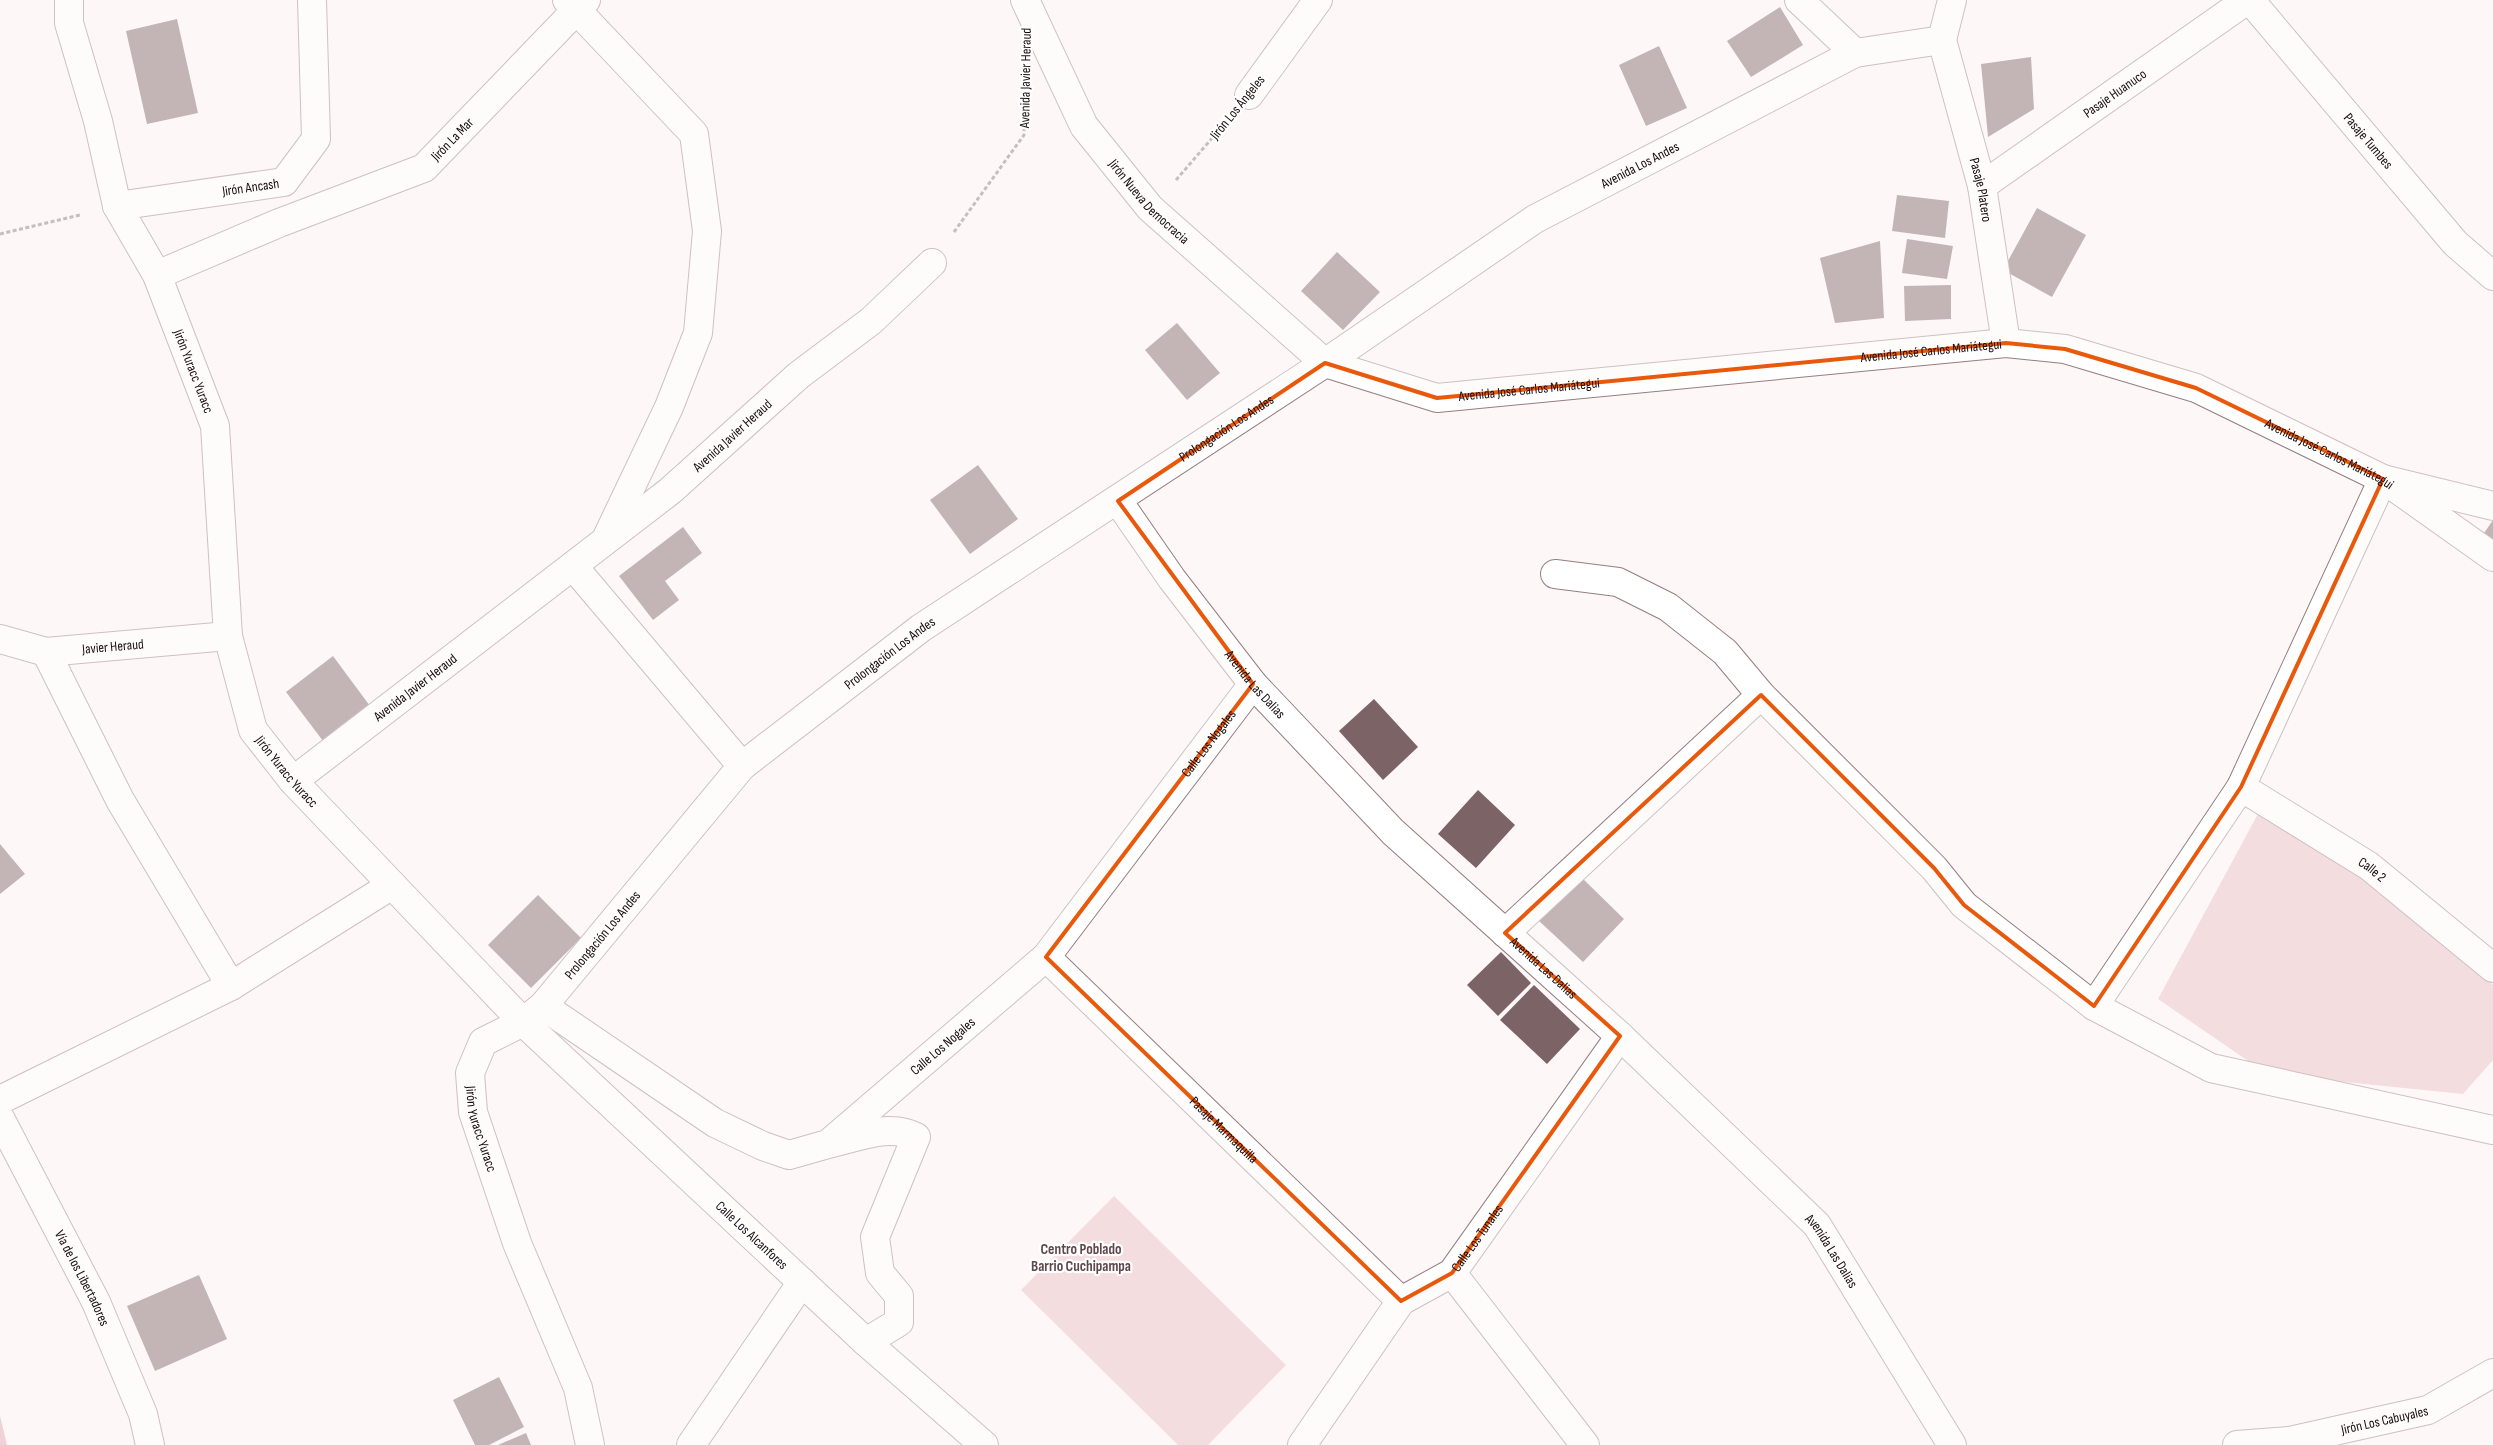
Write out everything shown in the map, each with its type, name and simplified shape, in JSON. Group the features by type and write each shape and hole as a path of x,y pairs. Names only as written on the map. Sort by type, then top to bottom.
{"main road":[{"name":"Jirón Yuracc Yuracc","path":"69,0 69,23 98,122 117,206 157,274 215,426 228,636 253,730 293,781 392,885 533,1014 483,1042 470,1073 473,1112 518,1243 578,1388 590,1445"},
{"name":"Jirón Ancash","path":"117,206 284,182 316,139 312,0"},
{"name":"Jirón Los Ángeles","path":"1249,95 1318,0"},
{"path":"1799,0 1855,53"},
{"path":"1942,40 1952,0"},
{"name":"Pasaje Huanuco","path":"1982,186 2248,0"},
{"name":"Pasaje Tumbes","path":"2248,0 2455,243 2493,276"},
{"name":"Jirón Nueva Democracia","path":"1026,1 1084,126 1150,208 1325,363"},
{"path":"577,4 694,134 707,231 698,333 669,407 607,539"},
{"name":"Jirón La Mar","path":"157,274 279,223 424,168 577,4"},
{"name":"Avenida Los Andes","path":"1325,363 1535,219 1855,53 1942,40"},
{"name":"Pasaje Platero","path":"1942,40 1982,186 2006,343"},
{"name":"Avenida Javier Heraud","path":"293,781 670,491 799,374 871,321 932,263"},
{"name":"Avenida José Carlos Mariátegui","path":"1325,363 1437,398 2006,343 2065,349 2196,388 2384,479 2493,557"},
{"name":"Prolongación Los Andes","path":"533,1014 742,766 921,628 1118,501 1325,363"},
{"path":"2094,1006 2241,787 2384,479 2493,506"},
{"name":"Avenida Las Dalias","path":"1118,501 1172,579 1253,684 1393,832 1620,1036 1817,1225 1952,1445"},
{"path":"573,566 742,766"},
{"path":"1555,574 1618,582 1668,607 1725,652 1761,695 1934,868 1964,905 2094,1006 2211,1068 2493,1130"},
{"name":"Javier Heraud","path":"0,639 46,652 228,636"},
{"path":"46,652 120,800 231,986"},
{"name":"Calle Los Nogales","path":"533,1014 715,1123 755,1142 789,1155 828,1144 1046,958 1253,684"},
{"path":"1505,933 1761,695"},
{"name":"Calle 2","path":"2241,787 2370,866 2493,968"},
{"path":"0,1100 231,986 392,885"},
{"name":"Pasaje Marmaquilla","path":"1046,958 1401,1301"},
{"name":"Calle Los Alcanfores","path":"533,1014 802,1282 866,1342 984,1445"},
{"name":"Calle Los Tunales","path":"1302,1445 1401,1301 1452,1273 1620,1036"},
{"name":"Vía de los Libertadores","path":"0,1118 96,1302 143,1414 150,1445"},
{"path":"828,1144 892,1129 904,1130 916,1137 876,1237 880,1273 899,1296 899,1322 866,1342"},
{"path":"1452,1273 1585,1445"},
{"path":"691,1445 802,1282"},
{"name":"Jirón Los Cabuyales","path":"2237,1445 2290,1441 2428,1410 2493,1373"}],"path":[{"name":"Avenida Javier Heraud","path":"932,263 1024,135 1025,88"},
{"name":"Jirón Los Ángeles","path":"1150,208 1249,95"},
{"path":"0,234 117,206"}],"highlighted area":[{"path":"2006,343 2065,349 2196,388 2383,479 2241,787 2094,1006 1964,905 1934,868 1761,695 1505,933 1620,1036 1452,1273 1401,1301 1046,957 1253,684 1118,501 1325,363 1437,398"}],"shaded area":[{"path":"2259,812 2409,904 2493,985 2493,1060 2463,1094 2267,1074 2158,999"},
{"path":"1114,1196 1286,1365 1208,1445 1178,1445 1021,1290"},
{"path":"0,1416 7,1445 0,1445"}],"building":[{"path":"1780,7 1803,45 1751,77 1727,41"},
{"path":"177,19 198,113 147,124 126,31"},
{"path":"1659,46 1687,108 1646,126 1619,65"},
{"path":"2031,57 2034,109 1988,137 1981,64"},
{"path":"1897,195 1949,201 1945,238 1892,231"},
{"path":"2037,208 2086,235 2052,297 2003,270"},
{"path":"1907,239 1953,246 1947,279 1902,273"},
{"path":"1880,241 1884,318 1835,323 1820,258"},
{"path":"1337,252 1380,292 1343,330 1301,291"},
{"path":"1951,285 1951,319 1905,321 1904,286"},
{"path":"1177,323 1220,373 1187,400 1145,350"},
{"path":"978,465 1018,519 970,554 930,500"},
{"path":"2493,520 2493,543 2482,536"},
{"path":"683,527 702,553 665,581 679,600 653,620 619,576"},
{"path":"333,656 370,706 323,741 286,692"},
{"path":"1374,699 1418,747 1383,780 1339,731"},
{"path":"1478,790 1515,825 1476,868 1438,834"},
{"path":"0,844 25,874 0,894"},
{"path":"1579,875 1624,919 1583,962 1537,919"},
{"path":"538,895 581,938 531,988 488,945"},
{"path":"1501,952 1531,983 1498,1016 1467,985"},
{"path":"1534,985 1580,1029 1547,1064 1500,1020"},
{"path":"199,1275 227,1339 155,1371 127,1306"},
{"path":"499,1377 524,1427 489,1445 475,1445 453,1400"},
{"path":"526,1433 531,1445 498,1445"}],"district":[{"name":"Centro Poblado Barrio Cuchipampa","path":"1081,1258"}]}
